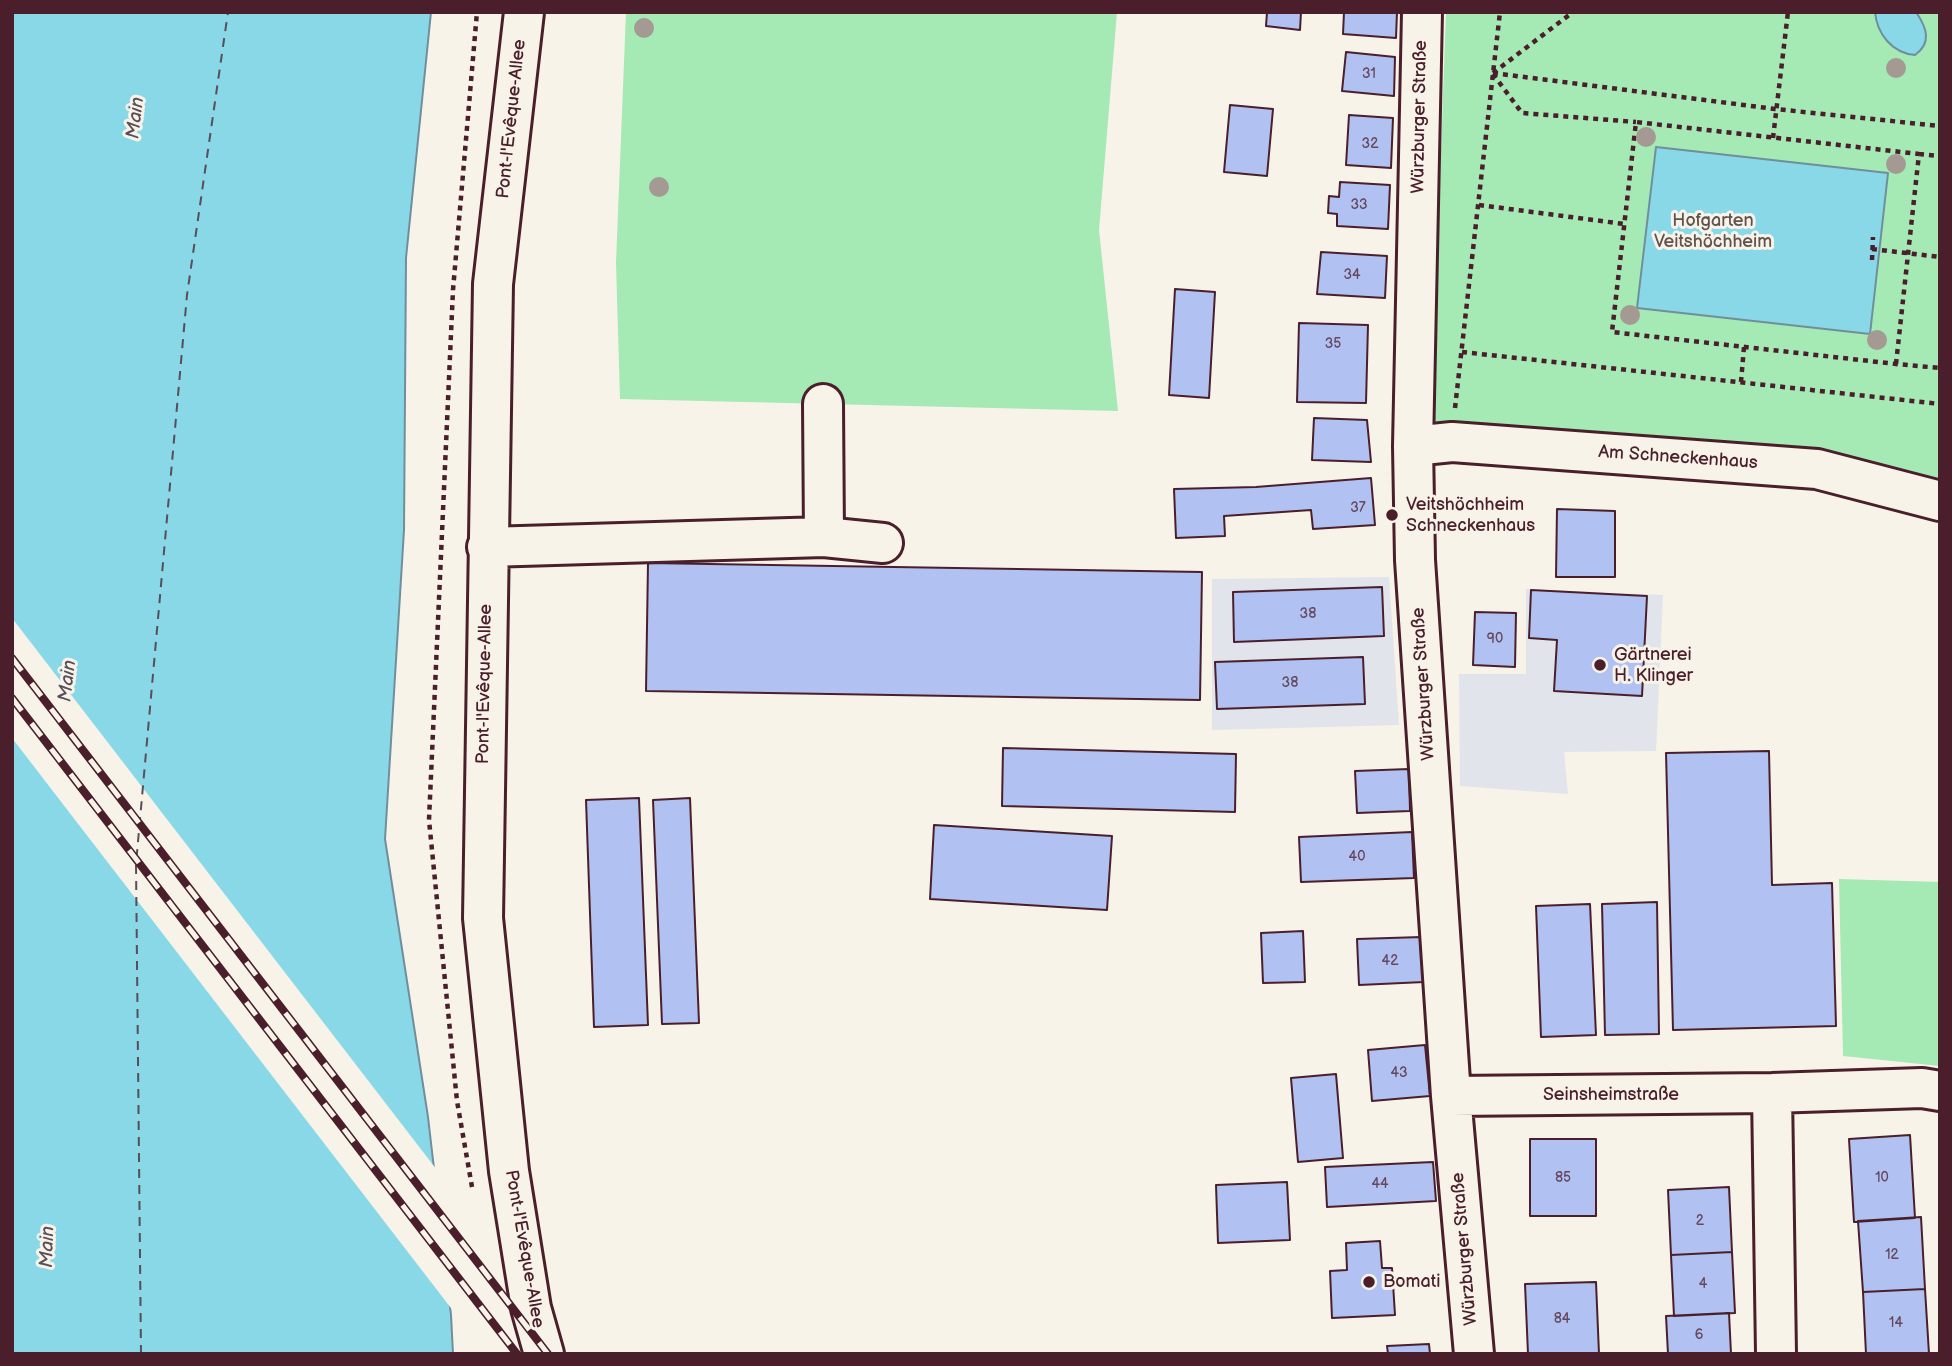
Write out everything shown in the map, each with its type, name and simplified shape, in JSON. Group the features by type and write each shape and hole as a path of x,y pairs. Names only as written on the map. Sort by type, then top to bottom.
{"street":[{"name":"Pont-l'Evêque-Allee","path":"524,12 493,285 486,547 483,918 509,1171 531,1308 544,1354"},
{"name":"Würzburger Straße","path":"1422,12 1413,446 1415,560 1451,1096 1474,1354"},
{"path":"823,404 824,537"},
{"name":"Am Schneckenhaus","path":"1413,446 1452,442 1817,469 1940,501"},
{"path":"486,547 824,537 883,543"},
{"name":"Seinsheimstraße","path":"1451,1096 1772,1093 1923,1088 1940,1091"},
{"path":"1772,1093 1776,1354"}],"path":[{"path":"1452,442 1500,12"},
{"path":"1493,73 1573,12"},
{"path":"1773,138 1788,12"},
{"path":"1493,73 1775,109 1940,126"},
{"path":"1493,73 1522,113 1636,122 1940,156"},
{"path":"1636,122 1612,332 1940,368"},
{"path":"1896,364 1919,154"},
{"path":"1479,205 1624,224"},
{"path":"1871,260 1873,237"},
{"path":"1872,249 1940,257"},
{"path":"1741,382 1744,347"},
{"path":"1462,352 1940,404"}],"shaded area":[{"path":"1389,577 1399,725 1212,730 1212,579"},
{"path":"1526,589 1663,595 1656,751 1564,752 1568,794 1460,786 1459,674 1526,674"}],"green space":[{"path":"626,12 1117,12 1099,230 1118,411 620,399 616,263"},
{"name":"Hofgarten Veitshöchheim","path":"1446,12 1940,12 1940,490 1431,430"},
{"path":"1839,879 1940,882 1940,1066 1843,1056"}],"water":[{"name":"Main","path":"12,12 431,12 406,258 404,530 385,839 428,1117 451,1315 453,1354 12,1354"},
{"path":"1875,12 1916,12 1923,24 1926,40 1915,55 1899,51 1887,41 1879,28"},
{"path":"1656,147 1888,173 1870,334 1637,308"}],"pier":[{"path":"12,618 437,1170 454,1312 12,738"}],"building":[{"path":"1267,12 1301,12 1300,30 1266,26"},
{"path":"1344,12 1397,12 1396,38 1343,34"},
{"path":"1346,52 1395,57 1394,96 1342,91"},
{"path":"1230,105 1273,109 1267,176 1224,172"},
{"path":"1349,115 1393,118 1391,168 1346,165"},
{"path":"1340,182 1390,185 1388,229 1337,226 1337,214 1328,213 1329,196 1339,197"},
{"path":"1321,252 1387,256 1385,298 1317,294"},
{"path":"1175,289 1215,292 1209,398 1169,395"},
{"path":"1299,323 1368,325 1366,403 1297,402"},
{"path":"1314,418 1367,420 1371,462 1312,460"},
{"path":"1371,478 1375,525 1313,529 1311,510 1224,516 1225,536 1176,538 1174,489 1256,487"},
{"path":"1557,509 1615,511 1615,577 1556,577"},
{"path":"648,563 1202,572 1200,700 646,691"},
{"path":"1382,587 1384,636 1234,642 1233,592"},
{"name":"Gärtnerei H. Klinger","path":"1531,590 1647,596 1642,696 1554,691 1557,640 1529,638"},
{"path":"1475,612 1516,613 1515,667 1473,665"},
{"path":"1363,657 1365,704 1217,709 1215,662"},
{"path":"1003,748 1236,754 1235,812 1002,806"},
{"path":"1769,751 1772,885 1832,883 1836,1026 1673,1030 1666,753"},
{"path":"1409,769 1410,811 1357,813 1355,771"},
{"path":"639,798 648,1025 594,1027 586,800"},
{"path":"690,798 699,1023 662,1024 653,800"},
{"path":"934,825 1112,836 1107,910 930,899"},
{"path":"1412,832 1414,878 1301,882 1299,837"},
{"path":"1657,902 1659,1034 1605,1035 1602,904"},
{"path":"1590,904 1596,1035 1541,1037 1536,906"},
{"path":"1303,931 1305,982 1263,983 1261,933"},
{"path":"1422,937 1424,982 1359,985 1357,939"},
{"path":"1425,1045 1430,1096 1372,1101 1368,1050"},
{"path":"1336,1074 1343,1158 1298,1162 1291,1078"},
{"path":"1910,1135 1915,1218 1854,1222 1849,1139"},
{"path":"1530,1139 1596,1139 1596,1216 1530,1216"},
{"path":"1433,1162 1436,1201 1327,1207 1325,1167"},
{"path":"1287,1182 1290,1240 1218,1243 1216,1185"},
{"path":"1729,1187 1732,1252 1671,1255 1668,1190"},
{"path":"1921,1217 1925,1289 1863,1292 1858,1221"},
{"path":"1380,1241 1382,1268 1392,1268 1395,1315 1332,1318 1330,1271 1347,1270 1346,1243"},
{"path":"1732,1252 1735,1313 1674,1316 1671,1255"},
{"path":"1596,1282 1599,1354 1528,1354 1525,1284"},
{"path":"1925,1289 1929,1354 1866,1354 1863,1292"},
{"path":"1729,1313 1731,1354 1668,1354 1666,1316"},
{"path":"1429,1344 1430,1354 1388,1354 1387,1346"}],"ferry route":[{"path":"141,1354 136,864 187,295 228,12"}],"railway":[{"path":"12,658 548,1354"},
{"path":"12,698 517,1354"}],"place":[{"name":"Veitshöchheim Schneckenhaus","path":"1392,515"},
{"name":"Gärtnerei H. Klinger","path":"1600,665"},
{"name":"Bomati","path":"1369,1282"}]}
